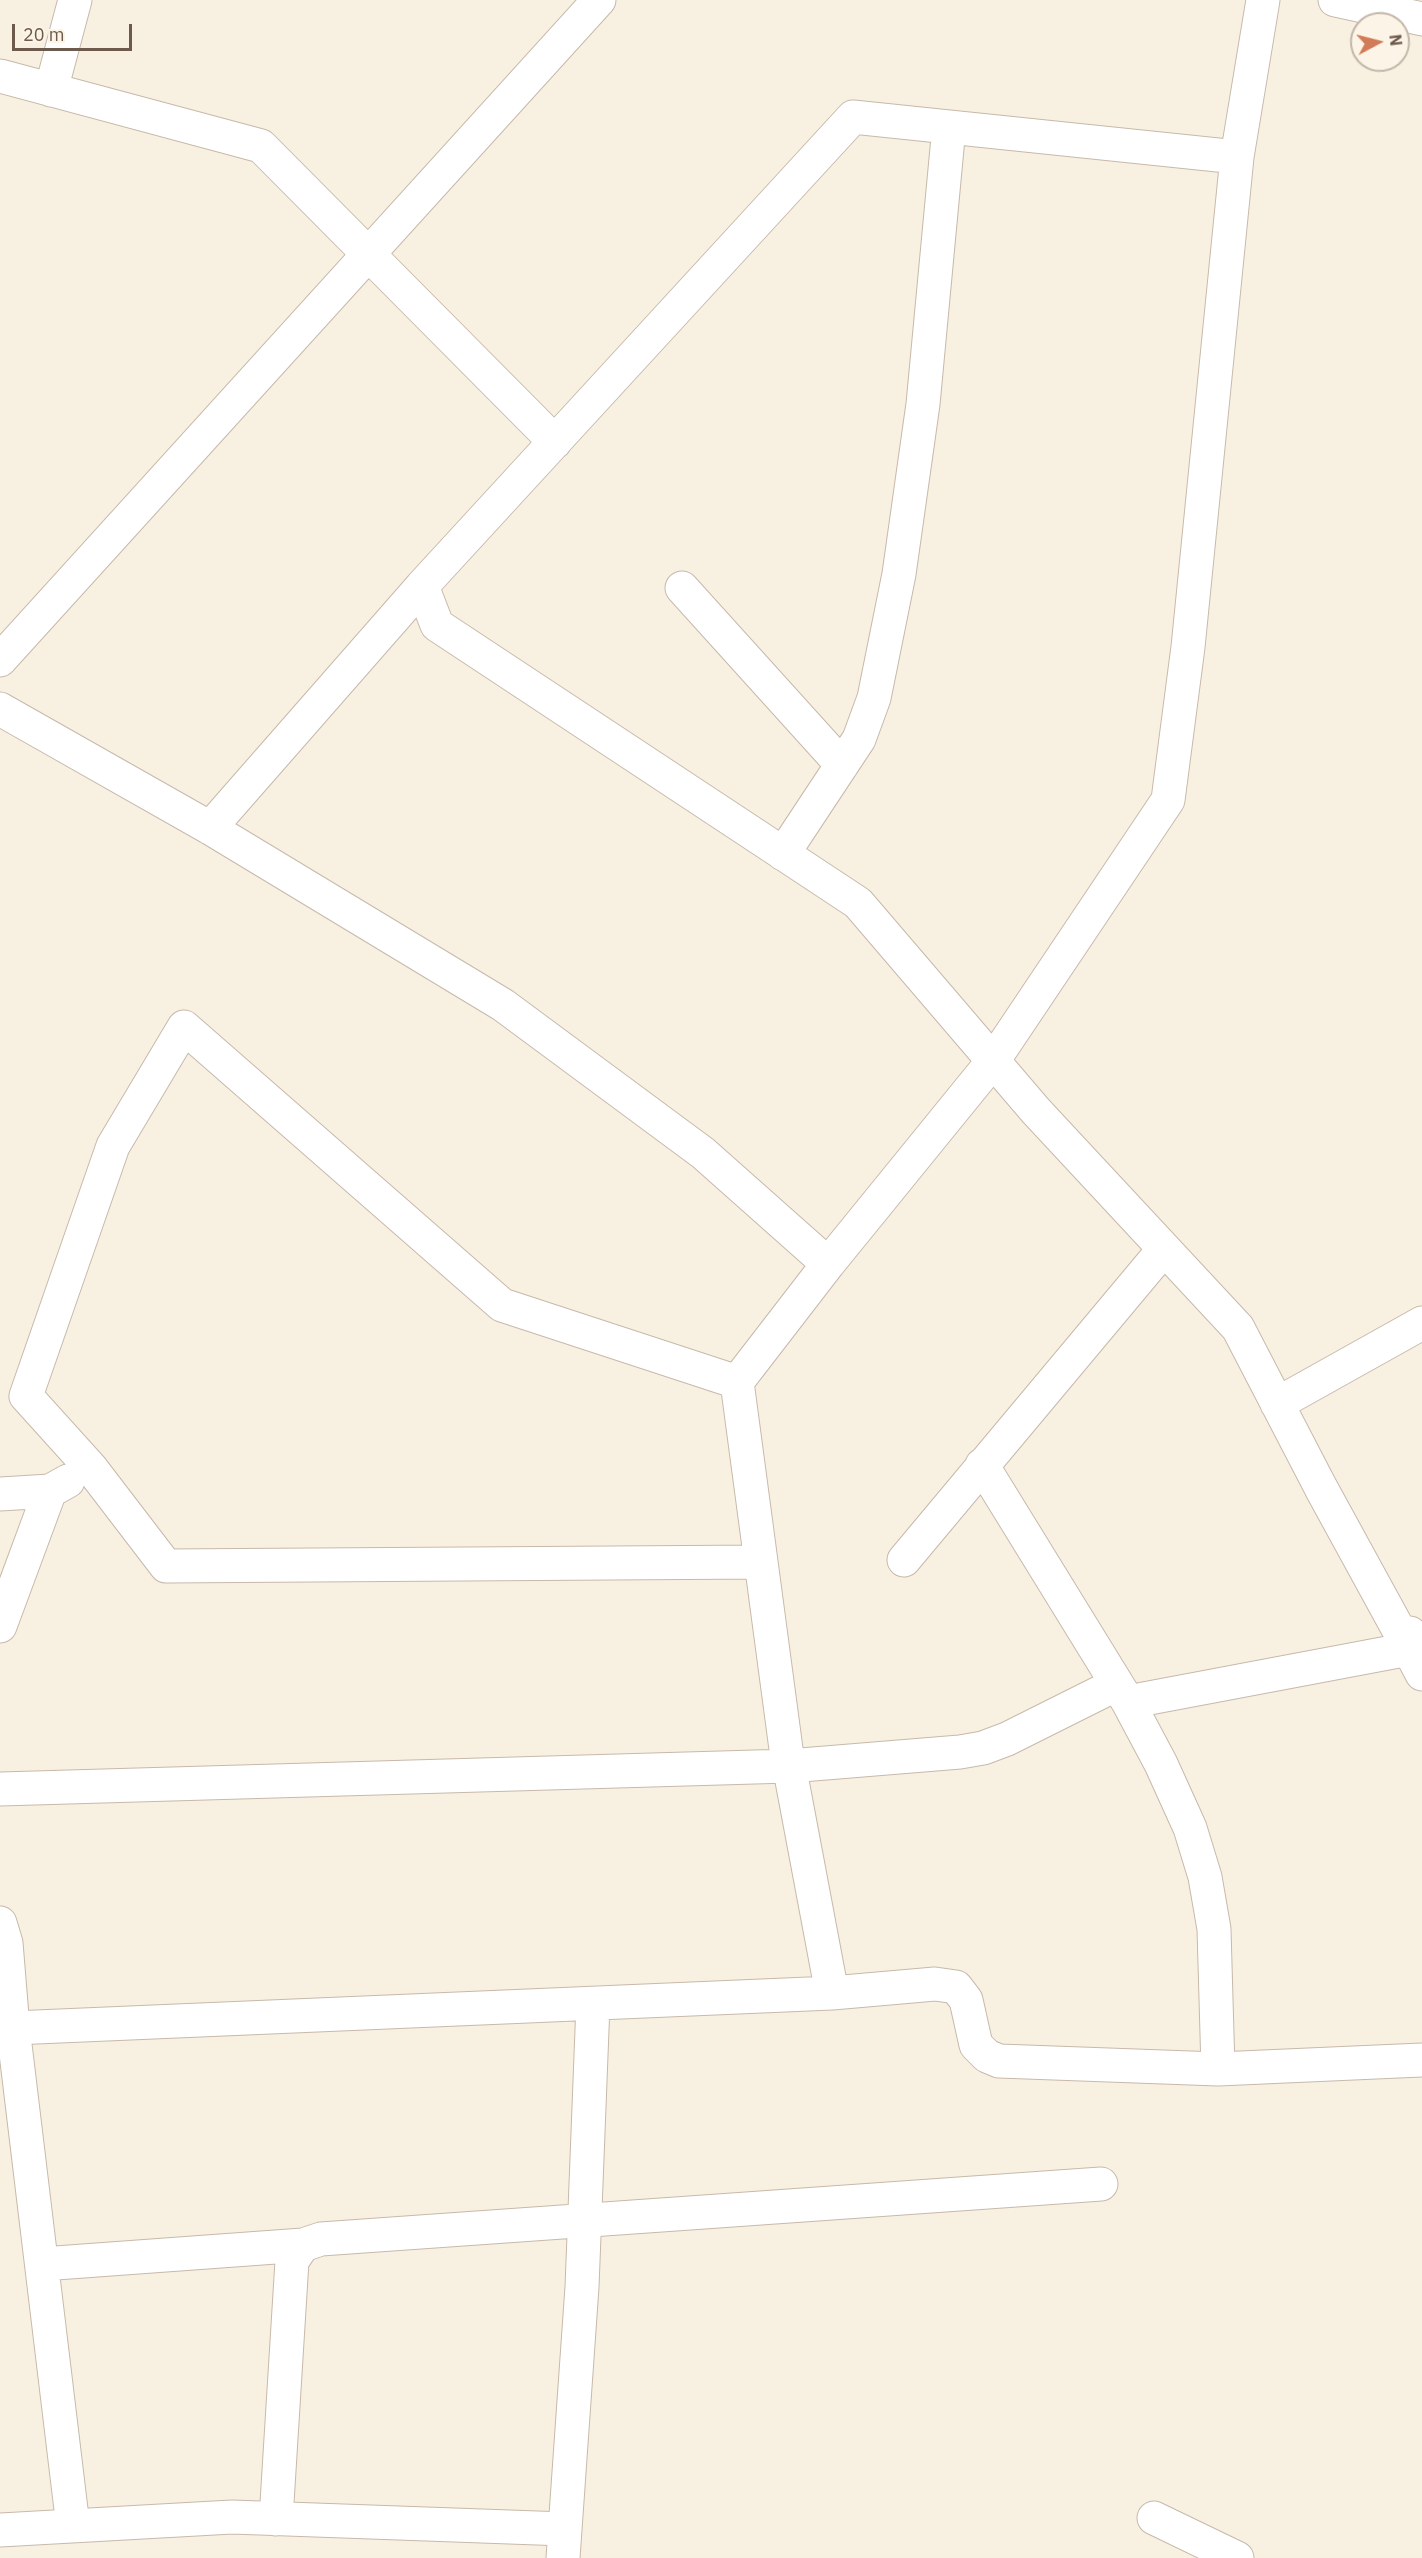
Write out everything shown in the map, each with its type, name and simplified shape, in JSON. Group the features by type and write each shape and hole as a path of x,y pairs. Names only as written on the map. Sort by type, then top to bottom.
{"street":[{"path":"51,90 75,0"},
{"path":"0,660 599,0"},
{"path":"832,1993 789,1767 737,1382 828,1264 993,1060 1168,800 1188,647 1237,157 1263,0"},
{"path":"1335,0 1422,19"},
{"path":"0,76 261,146 555,442"},
{"path":"210,828 422,586 853,117 1237,157"},
{"path":"783,854 859,739 874,698 900,574 923,404 949,127"},
{"path":"0,1789 789,1767 960,1752 983,1748 1123,1693 1414,1647 1277,1404 1238,1328 1036,1112 858,903 437,625 422,586"},
{"path":"682,588 842,765"},
{"path":"0,709 210,828 503,1005 703,1153 828,1264"},
{"path":"737,1382 502,1305 184,1027 113,1146 26,1396 91,1468 166,1566 761,1562"},
{"path":"904,1560 1164,1249"},
{"path":"1277,1404 1422,1323"},
{"path":"982,1466 1123,1693 1161,1764 1190,1828 1205,1877 1214,1929 1218,2069"},
{"path":"0,1494 50,1491 91,1468"},
{"path":"0,1626 50,1491"},
{"path":"2,1936 73,2526"},
{"path":"13,2028 832,1993 935,1984 956,1987 966,2000 976,2045 987,2056 999,2061 1218,2069 1422,2060"},
{"path":"0,2530 232,2517 564,2544 585,2222 593,2004"},
{"path":"42,2264 303,2246 321,2240 1101,2184"},
{"path":"276,2519 292,2260 303,2246"},
{"path":"1154,2518 1237,2558"}]}
